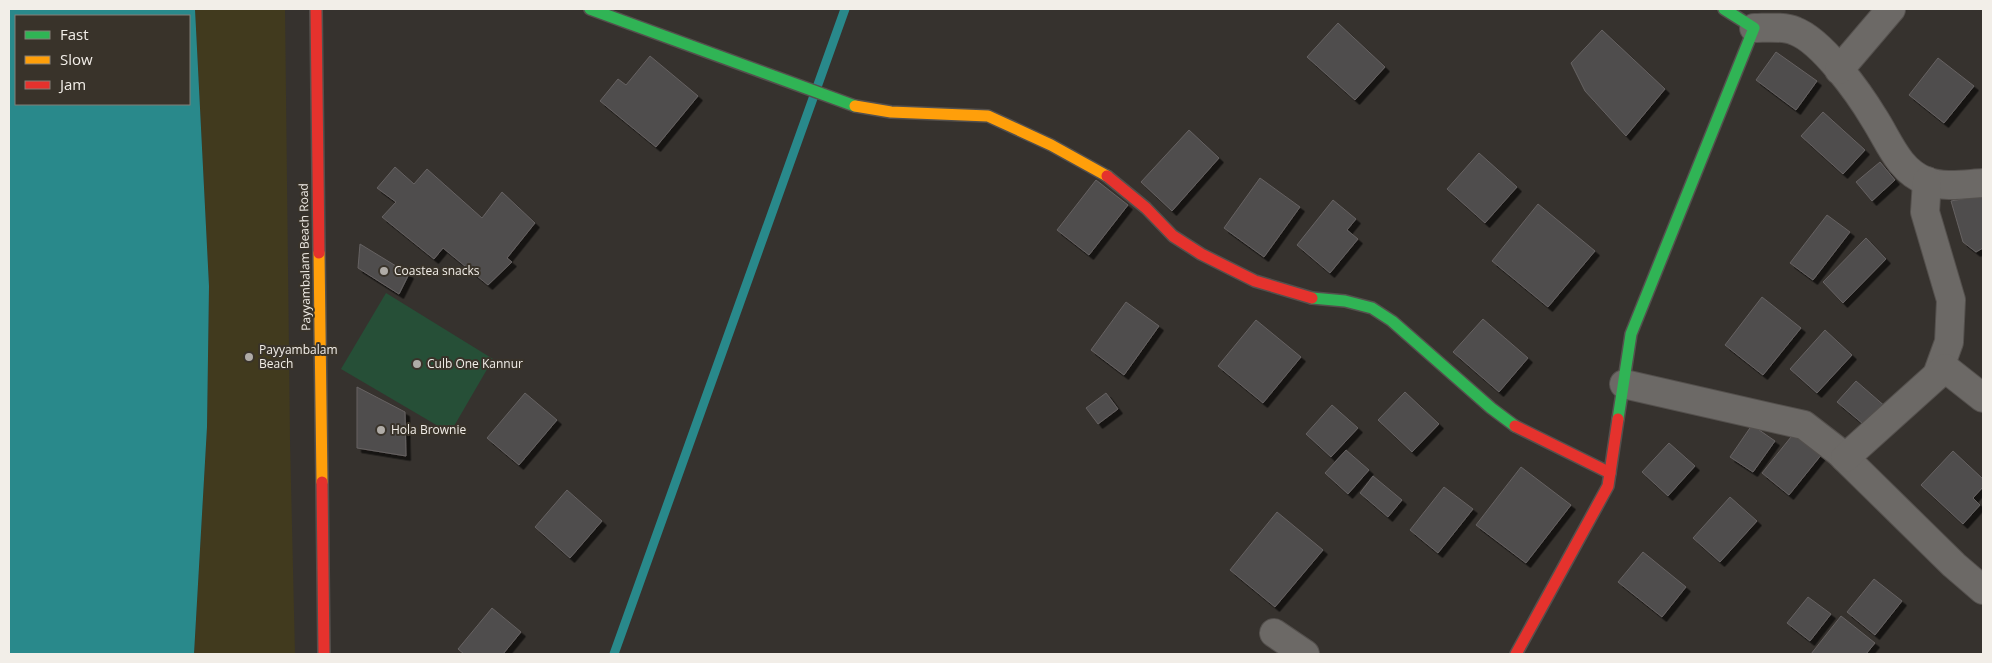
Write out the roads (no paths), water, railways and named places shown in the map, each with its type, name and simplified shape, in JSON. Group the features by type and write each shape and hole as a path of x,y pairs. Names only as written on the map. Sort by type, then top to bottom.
{"street":[{"name":"Payyambalam Beach Road","path":"316,9 324,654"},
{"path":"590,9 853,106 890,112 988,116 1051,145 1104,173 1146,208 1174,236 1201,254 1255,281 1304,297 1344,301 1372,308 1392,321 1491,408 1522,432 1610,473"},
{"path":"1724,9 1754,28 1795,30 1826,53 1874,118 1890,148 1910,172 1926,181 1948,185 1983,183"},
{"path":"1839,70 1891,9"},
{"path":"1516,654 1608,486 1632,334 1754,28"},
{"path":"1926,181 1925,212 1951,300 1949,342 1937,375"},
{"path":"1845,458 1945,368 1983,398"},
{"path":"1624,384 1804,425 1845,458 1954,565 1983,590"},
{"path":"1274,633 1305,654"}],"water":[{"path":"9,9 195,9 209,286 207,427 194,654 9,654"}],"waterway":[{"path":"614,654 845,9"}],"place":[{"name":"Coastea snacks","path":"384,271"},
{"name":"Payyambalam Beach","path":"249,357"},
{"name":"Culb One Kannur","path":"417,364"},
{"name":"Hola Brownie","path":"381,430"}]}
